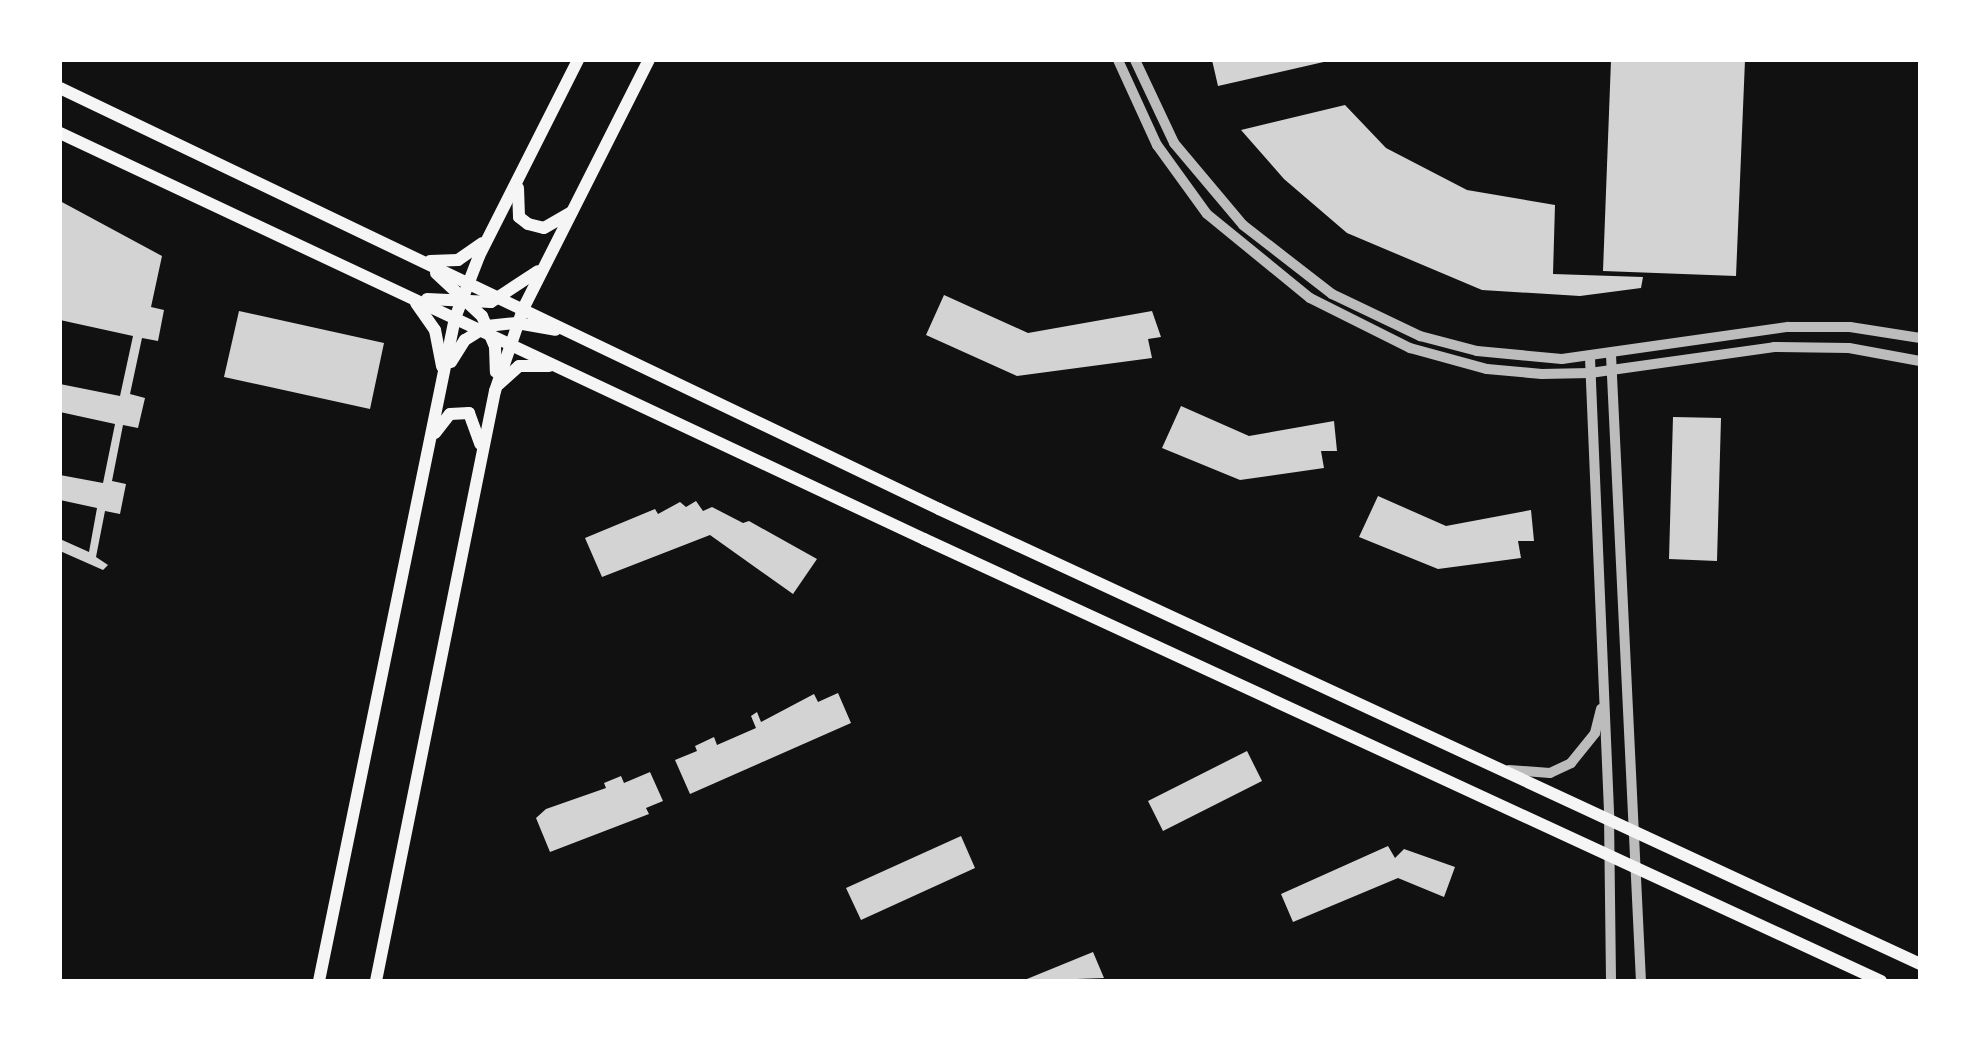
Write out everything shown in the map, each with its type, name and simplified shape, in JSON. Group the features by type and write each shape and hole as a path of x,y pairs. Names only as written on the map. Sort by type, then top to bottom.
{"main road":[{"path":"319,981 455,318 496,225 578,60"},
{"path":"376,981 495,391 509,343 523,309 578,207 649,60"},
{"path":"60,88 414,257 437,263 458,260 496,225"},
{"path":"60,133 1881,981"},
{"path":"520,177 516,203 519,217 528,224 544,228 578,207"},
{"path":"465,296 502,298 534,276 554,251"},
{"path":"414,257 465,296 486,330 495,391"},
{"path":"398,290 502,298 939,509 1635,828 1920,964"},
{"path":"398,290 430,320 443,379"},
{"path":"443,379 460,346 486,330 517,323 582,336"},
{"path":"495,391 519,366 567,371"},
{"path":"429,448 442,421 460,411 474,418 481,459"}],"street":[{"path":"1118,60 1147,128 1187,188 1233,237 1310,298 1359,327 1458,363 1512,373 1612,371 1774,347 1849,348 1920,361"},
{"path":"1135,60 1174,143 1211,193 1268,247 1332,294 1397,327 1448,344 1504,355 1590,358 1788,327 1850,327 1920,338"},
{"path":"1611,355 1641,981"},
{"path":"1590,358 1609,816 1611,981"},
{"path":"1505,769 1537,775 1571,763 1595,733 1604,687"}],"building":[{"path":"1212,60 1327,60 1328,61 1218,86"},
{"path":"1611,60 1745,60 1736,276 1603,271"},
{"path":"1345,105 1386,148 1467,190 1555,205 1553,274 1643,277 1641,288 1580,296 1482,290 1347,233 1284,179 1241,130"},
{"path":"60,201 162,256 151,307 164,310 158,341 142,338 130,394 145,398 138,428 123,425 112,481 126,484 120,514 105,511 96,557 108,565 103,570 60,551 60,539 89,552 97,508 60,500 60,475 103,483 115,424 60,412 60,384 120,396 133,336 60,320"},
{"path":"944,295 1028,333 1152,311 1161,337 1148,339 1152,358 1017,376 926,335"},
{"path":"239,311 384,343 370,409 224,377"},
{"path":"1181,406 1249,436 1334,421 1337,451 1321,451 1324,468 1240,480 1162,448"},
{"path":"1673,417 1721,418 1717,561 1669,559"},
{"path":"1378,496 1446,526 1531,510 1534,541 1518,541 1521,558 1438,569 1359,537"},
{"path":"696,501 703,511 712,507 743,523 749,521 817,559 793,594 710,535 602,577 585,538 655,509 658,514 680,502 686,507"},
{"path":"838,693 851,723 690,794 675,760 697,751 695,746 714,737 717,745 756,728 751,716 757,712 761,722 814,694 818,702"},
{"path":"1247,751 1262,781 1163,831 1148,801"},
{"path":"650,772 663,801 646,808 649,814 550,852 536,818 546,809 606,788 604,783 621,776 624,783"},
{"path":"961,836 975,868 861,920 846,888"},
{"path":"1388,846 1395,858 1404,849 1455,867 1444,897 1398,878 1293,922 1281,894"},
{"path":"1093,952 1104,978 1022,981"}]}
